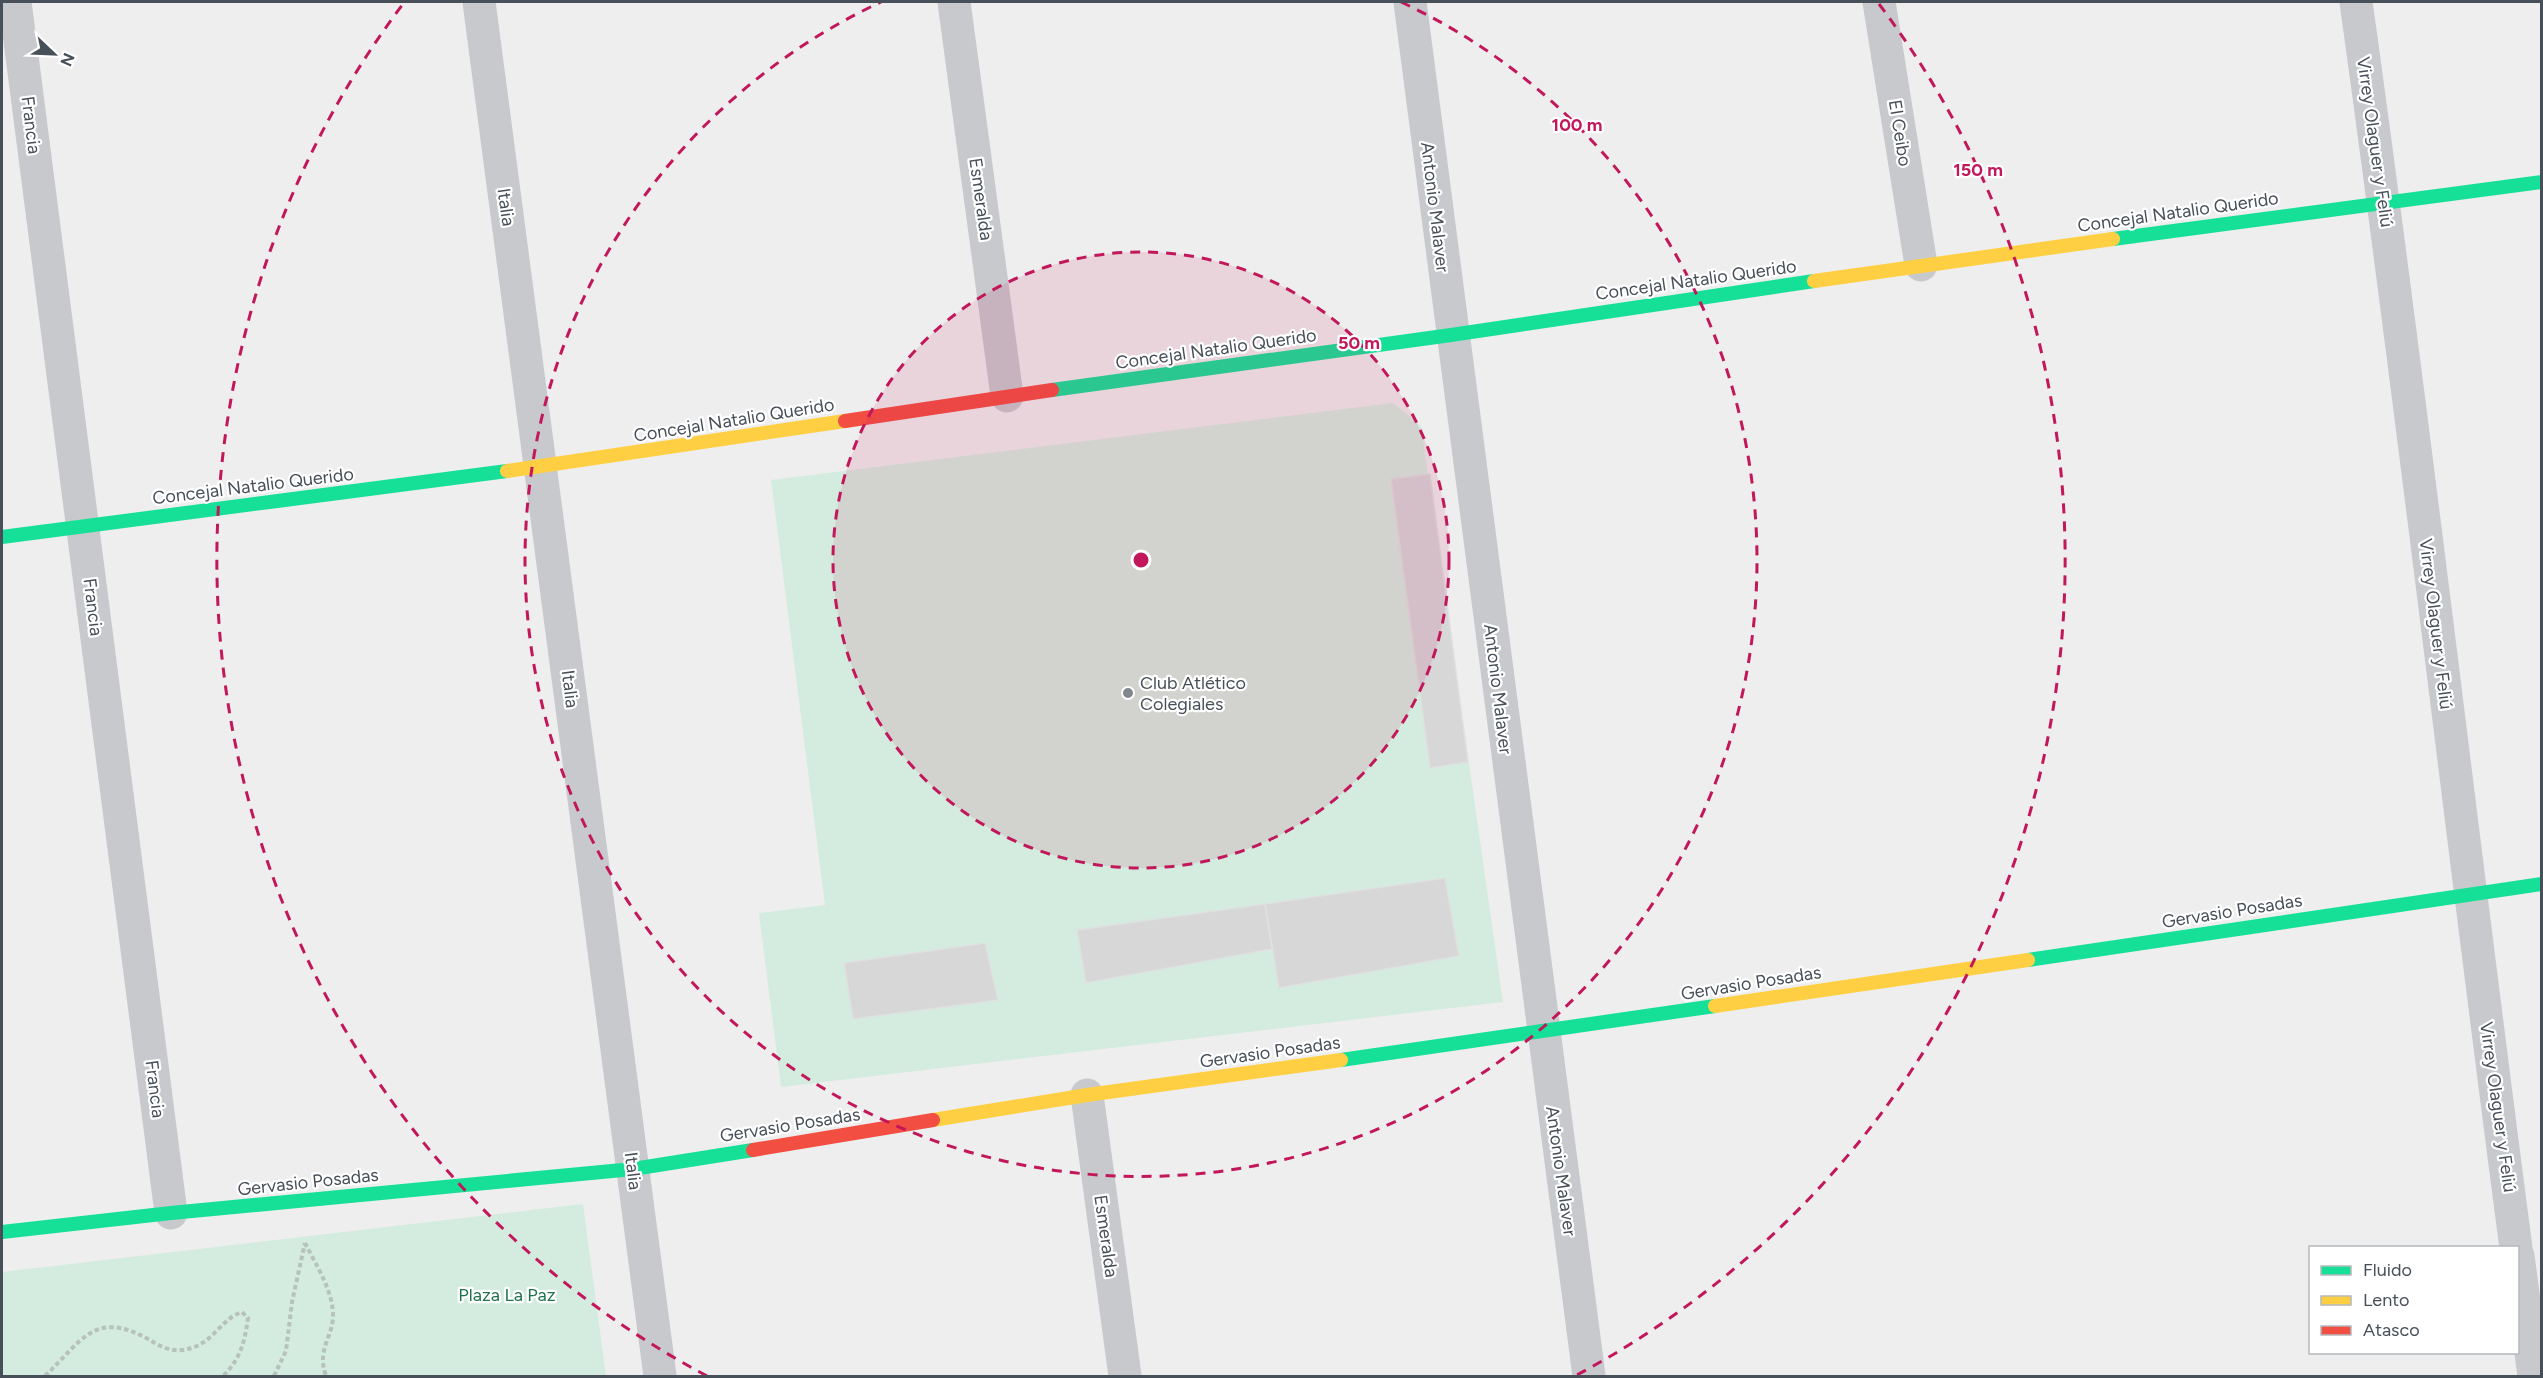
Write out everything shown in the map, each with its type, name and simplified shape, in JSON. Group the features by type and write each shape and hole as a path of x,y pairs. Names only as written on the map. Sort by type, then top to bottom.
{"street":[{"name":"Francia","path":"15,2 171,1213"},
{"name":"Italia","path":"479,2 660,1377"},
{"name":"Esmeralda","path":"954,2 1007,396"},
{"name":"Antonio Malaver","path":"1410,2 1451,335 1589,1377"},
{"name":"El Ceibo","path":"1879,2 1921,265"},
{"name":"Virrey Olaguer y Feliú","path":"2356,2 2384,202 2469,893 2516,1246"},
{"name":"Concejal Natalio Querido","path":"2,537 541,467 1007,396 1451,335 1921,265 2541,182"},
{"name":"Gervasio Posadas","path":"2,1232 171,1213 633,1168 1087,1095 1543,1032 2541,884"},
{"name":"Esmeralda","path":"1087,1095 1125,1377"},
{"path":"2519,1270 2534,1377"}],"path":[{"path":"274,1377 286,1351 292,1302 305,1243 327,1291 333,1313 323,1350 323,1368 326,1377"},
{"path":"45,1377 73,1347 96,1330 115,1326 134,1332 158,1346 178,1351 203,1344 233,1315 242,1312 248,1318 245,1341 233,1366 223,1377"}],"green space":[{"name":"Club Atlético Colegiales","path":"1393,403 1421,426 1503,1002 781,1087 759,913 825,905 771,480"},
{"name":"Plaza La Paz","path":"583,1204 606,1376 2,1376 2,1272"}],"building":[{"path":"1430,474 1468,762 1430,768 1391,479"},
{"path":"1445,878 1459,956 1279,988 1265,904"},
{"path":"1265,904 1272,949 1086,983 1077,930"},
{"path":"985,943 998,1000 853,1019 844,963"}],"traffic: fast":[{"path":"2113,239 2542,182"},
{"path":"1052,390 1451,335 1814,281"},
{"path":"2,537 507,471"},
{"path":"2028,960 2542,884"},
{"path":"1341,1060 1715,1006"},
{"path":"2,1232 171,1213 633,1169 753,1150"}],"traffic: slow":[{"path":"1814,281 2113,239"},
{"path":"507,471 845,421"},
{"path":"1715,1006 2028,960"},
{"path":"933,1120 1087,1095 1341,1060"}],"traffic: jam":[{"path":"845,421 1052,390"},
{"path":"753,1150 933,1120"}],"place":[{"name":"Club Atlético Colegiales","path":"1128,693"}]}
